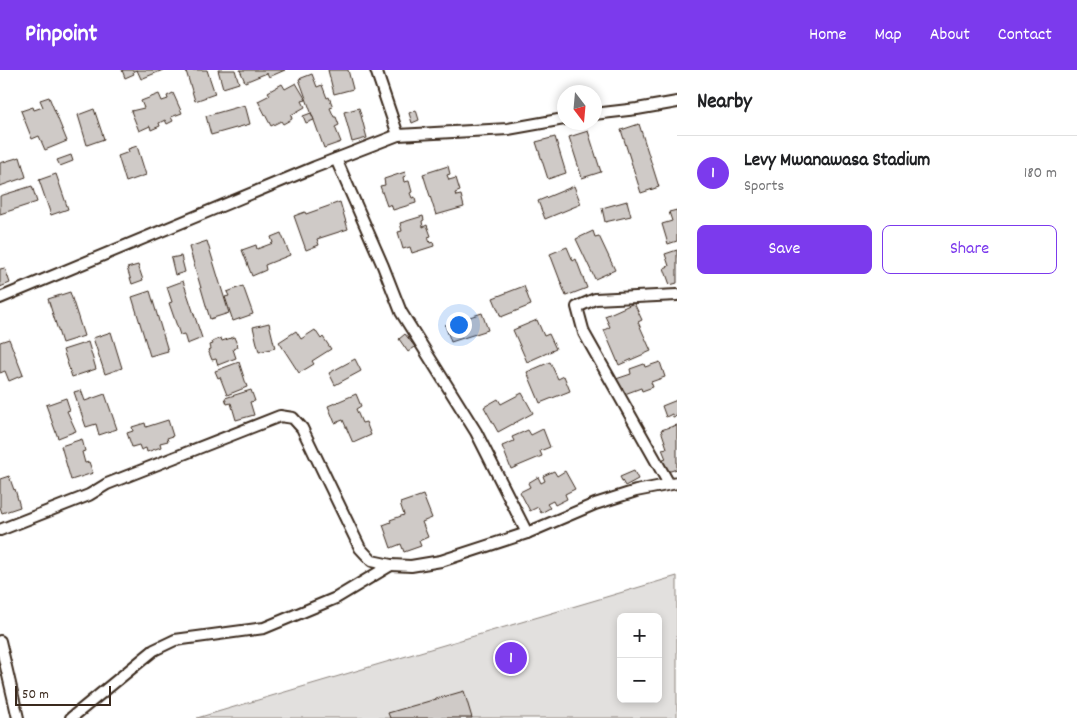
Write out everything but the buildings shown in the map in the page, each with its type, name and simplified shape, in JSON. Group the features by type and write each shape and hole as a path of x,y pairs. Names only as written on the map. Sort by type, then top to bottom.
{"street":[{"path":"376,70 398,135"},
{"path":"602,113 677,102"},
{"path":"0,298 398,135 508,129 557,120"},
{"path":"336,159 401,312 476,432 527,533"},
{"path":"0,530 89,495 107,484 280,416 293,418 302,428 360,548 372,561 391,565 411,566 441,561 527,533 595,504 673,484 584,333 577,307 595,299 677,295"},
{"path":"71,718 154,650 176,640 264,628 336,598 391,565"},
{"path":"0,641 18,718"}],"shaded area":[{"path":"677,576 677,718 197,718"}],"place":[{"name":"Levy Mwanawasa Stadium","path":"511,658"}]}
